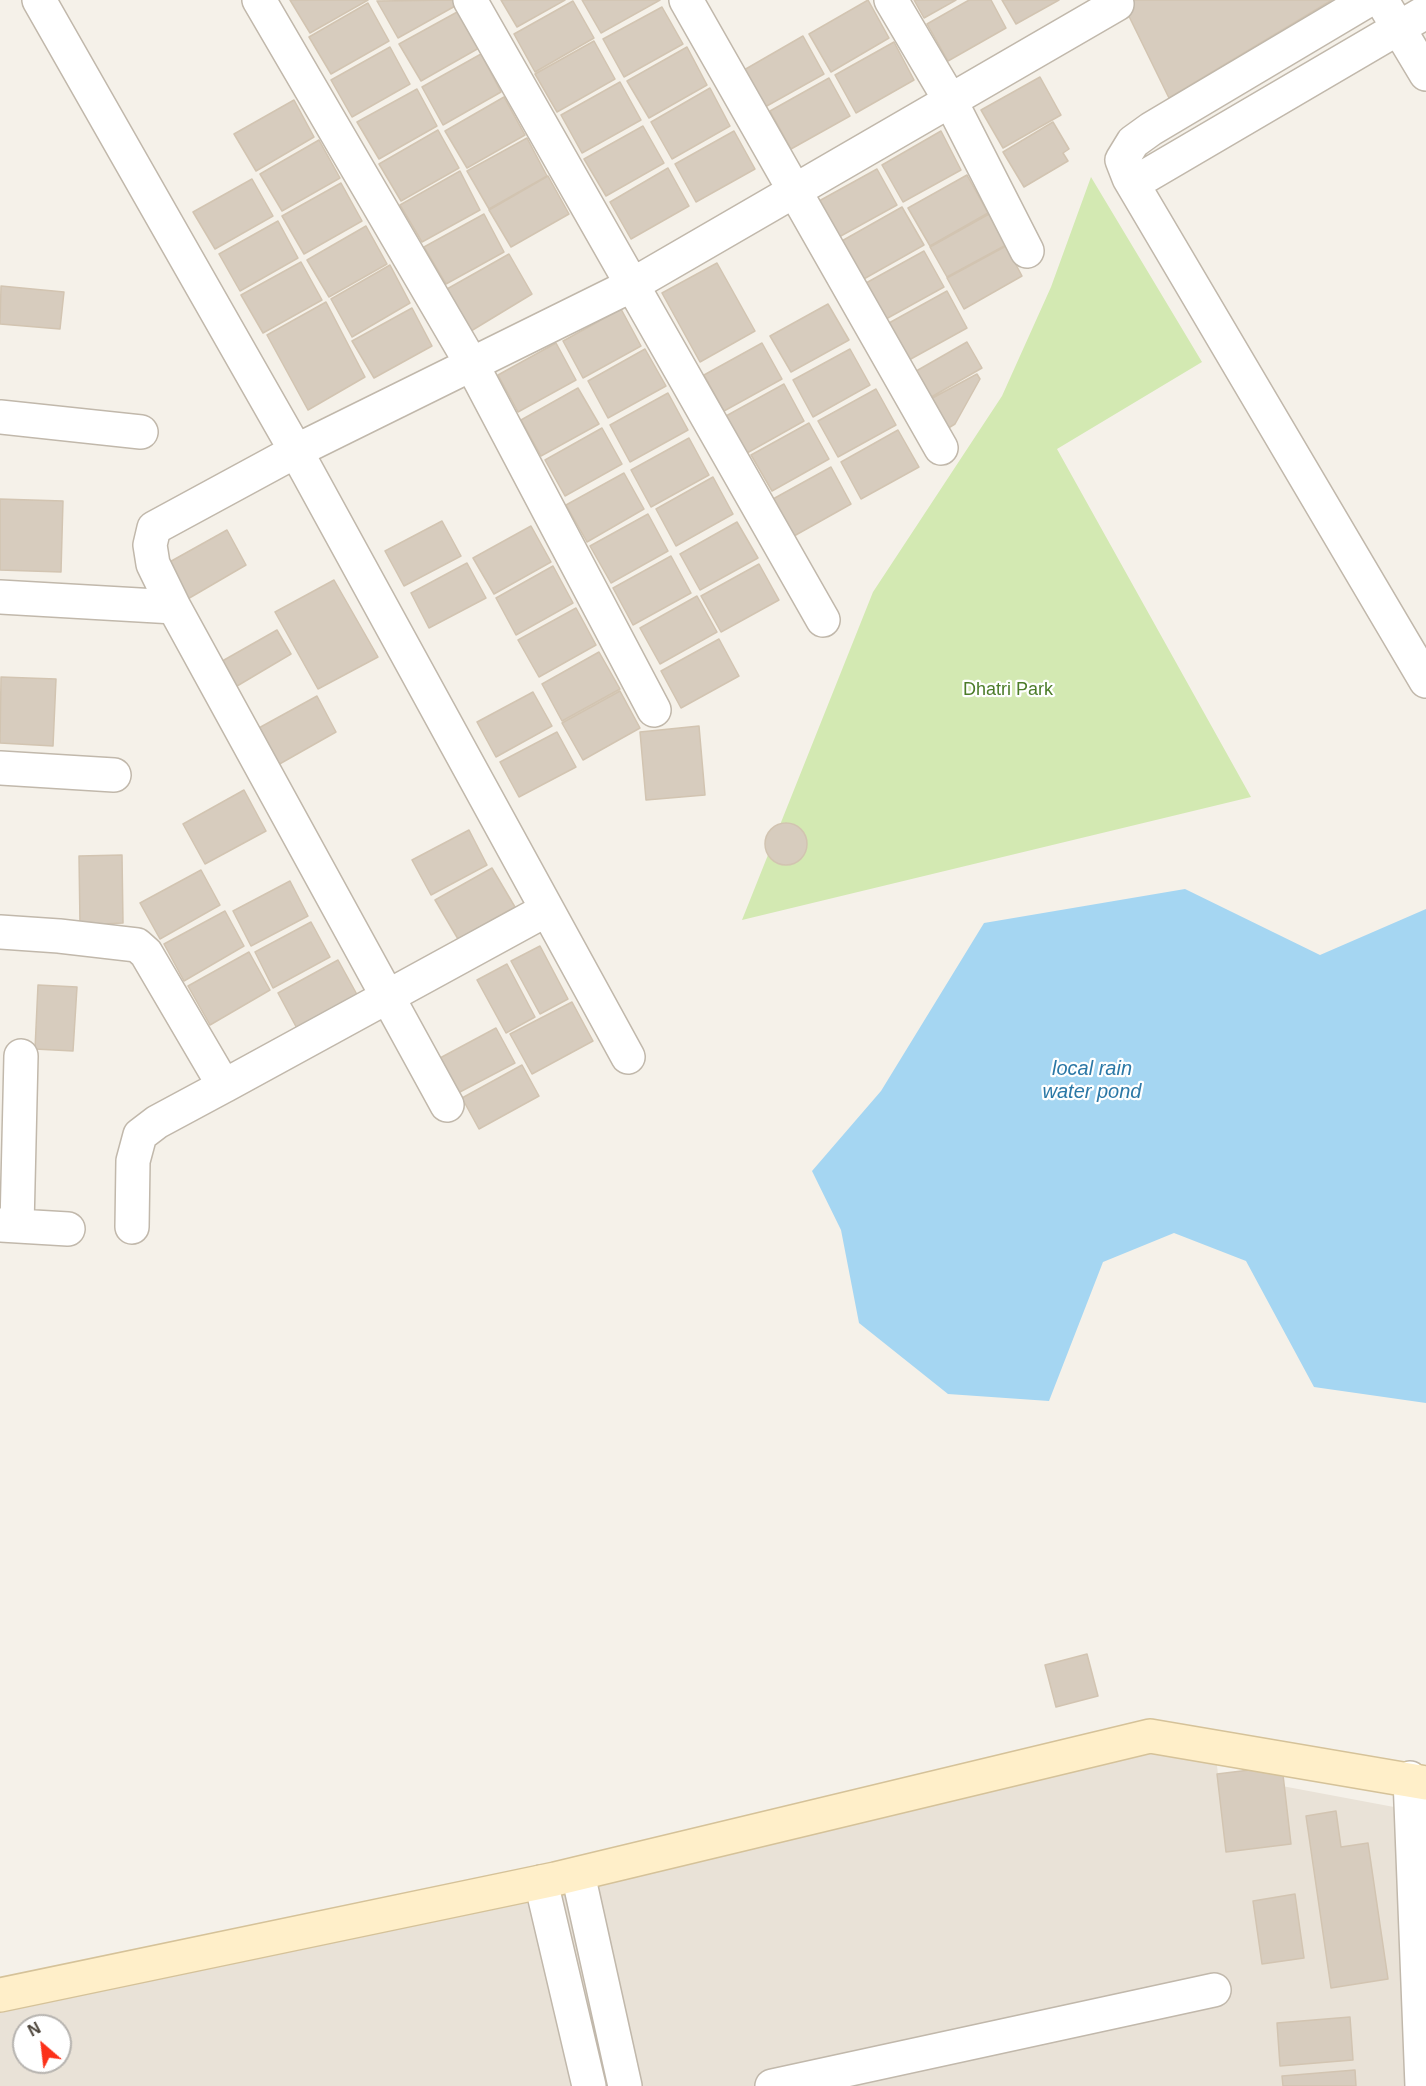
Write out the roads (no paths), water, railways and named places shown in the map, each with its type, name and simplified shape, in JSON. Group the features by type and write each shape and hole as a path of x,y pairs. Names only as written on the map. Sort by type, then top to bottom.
{"street":[{"path":"39,0 296,450 628,1058"},
{"path":"234,0 265,11 471,363 654,710"},
{"path":"470,0 823,620"},
{"path":"686,0 940,448"},
{"path":"891,0 950,100 1027,251"},
{"path":"1368,0 1151,129 1134,142 1122,160 1130,178 1426,681"},
{"path":"1381,0 1426,74"},
{"path":"447,1106 389,996 174,607 153,564 150,544 154,528 296,450 632,285 950,100 1106,5"},
{"path":"1130,178 1140,179 1426,12"},
{"path":"0,417 141,432"},
{"path":"0,597 174,607"},
{"path":"0,768 114,775"},
{"path":"132,1227 133,1161 140,1135 157,1122 546,910"},
{"path":"0,932 137,945 146,953 224,1086"},
{"path":"21,1056 9,1225 69,1229"},
{"path":"0,1995 578,1874 1150,1736 1418,1780 1422,2086"},
{"path":"578,1874 625,2086"},
{"path":"541,1882 589,2086"},
{"path":"772,2086 1214,1990"}],"water":[{"name":"local rain water pond","path":"1185,889 1320,955 1426,909 1426,1403 1314,1387 1246,1261 1174,1233 1103,1262 1049,1401 948,1394 859,1323 841,1230 812,1171 881,1091 984,923"}],"park label":[{"name":"Dhatri Park","path":"1008,690"}]}
